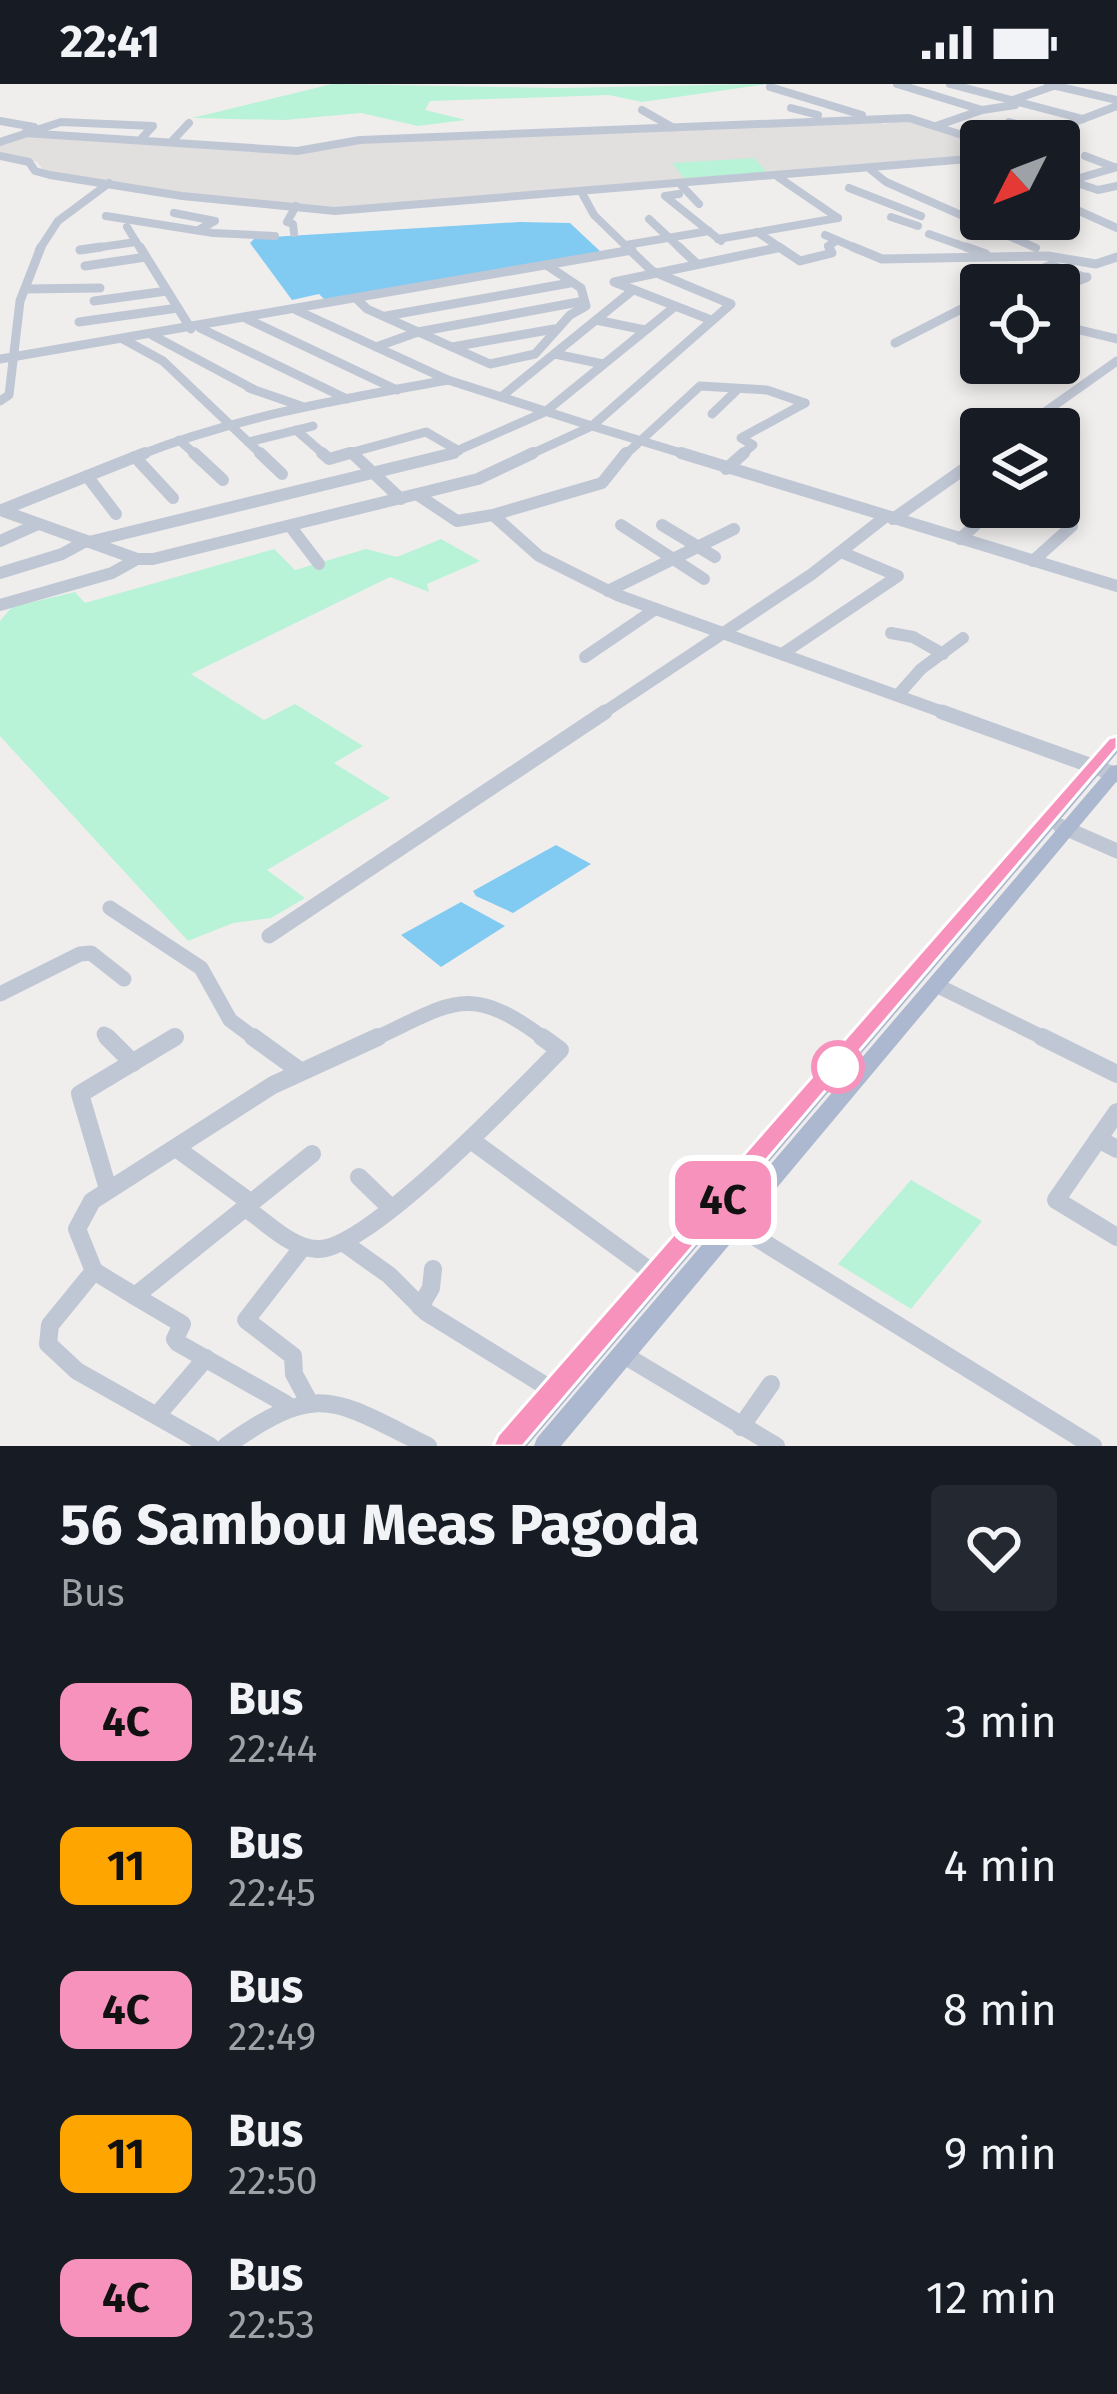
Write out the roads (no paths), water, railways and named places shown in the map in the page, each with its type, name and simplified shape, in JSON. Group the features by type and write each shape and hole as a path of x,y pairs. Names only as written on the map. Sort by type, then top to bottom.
{"main road":[{"path":"511,1446 713,1211 1111,771 1117,743"},
{"path":"547,1446 936,985 1058,826"}],"street":[{"path":"897,84 982,110"},
{"path":"950,84 1083,118"},
{"path":"1012,100 1054,84 1117,103"},
{"path":"770,87 872,119"},
{"path":"1069,100 1089,93"},
{"path":"920,100 936,95"},
{"path":"1045,108 1058,102"},
{"path":"1079,120 1117,103"},
{"path":"936,126 982,110 1026,104"},
{"path":"642,110 672,127"},
{"path":"795,121 788,111 834,120"},
{"path":"1094,115 1115,121"},
{"path":"25,133 306,151 360,140 909,118 960,134"},
{"path":"0,121 39,128"},
{"path":"0,142 61,122 154,126 142,138"},
{"path":"173,140 189,123"},
{"path":"207,143 217,133"},
{"path":"0,156 29,162 42,174 335,211 685,189 960,159"},
{"path":"1085,156 1116,167"},
{"path":"1080,176 1116,167"},
{"path":"871,170 886,182 960,212"},
{"path":"1080,171 1086,175"},
{"path":"6,358 548,266 670,238 758,232 838,218 778,178"},
{"path":"0,401 9,395 6,358 34,250 53,224 109,183"},
{"path":"1080,184 1097,190 1117,187"},
{"path":"849,188 920,221"},
{"path":"685,189 698,204"},
{"path":"685,189 665,196 738,256"},
{"path":"0,605 112,573 136,559 290,526 501,472 592,427 731,304 652,271 595,215 582,193"},
{"path":"157,222 198,197"},
{"path":"294,233 293,224 287,222 296,206"},
{"path":"891,217 920,221 947,207"},
{"path":"1080,211 1117,228"},
{"path":"174,213 215,221 198,230"},
{"path":"106,216 275,236"},
{"path":"649,219 696,263"},
{"path":"127,227 195,328 347,399"},
{"path":"758,232 777,248 804,260 832,253 828,246 836,241"},
{"path":"928,233 994,257"},
{"path":"825,235 882,260 1057,253 1097,265 1101,271 1080,280"},
{"path":"1020,240 1036,248"},
{"path":"80,250 136,242"},
{"path":"711,320 614,282 777,248"},
{"path":"884,251 897,258"},
{"path":"1097,265 1117,256"},
{"path":"85,266 146,257"},
{"path":"1008,257 1013,264"},
{"path":"357,299 383,316 490,364 535,354 556,328 586,306 580,288 548,266"},
{"path":"1080,276 1086,278"},
{"path":"383,316 570,283"},
{"path":"26,289 100,288"},
{"path":"501,397 633,290"},
{"path":"94,301 167,291"},
{"path":"376,347 418,332 584,301"},
{"path":"79,322 178,308"},
{"path":"0,573 88,542 459,451 545,412 673,308"},
{"path":"296,310 448,380 1117,586"},
{"path":"895,343 960,310"},
{"path":"247,319 397,390"},
{"path":"596,320 645,330"},
{"path":"452,347 556,328"},
{"path":"1080,330 1117,339"},
{"path":"151,335 253,389"},
{"path":"123,340 163,361 282,474"},
{"path":"554,354 603,364"},
{"path":"1051,408 1117,362"},
{"path":"202,372 301,406"},
{"path":"1,510 228,423 448,380"},
{"path":"418,495 457,521 602,483 700,386 736,391 755,385 805,403 741,438 753,445 726,469"},
{"path":"712,414 736,391"},
{"path":"248,442 313,426"},
{"path":"296,430 329,459 426,432 459,451"},
{"path":"179,440 224,480"},
{"path":"352,453 401,499"},
{"path":"134,458 173,498"},
{"path":"269,936 960,471"},
{"path":"88,476 116,514"},
{"path":"1,510 136,559"},
{"path":"493,515 538,556 608,591 1111,771"},
{"path":"0,541 38,524"},
{"path":"662,524 715,557"},
{"path":"621,525 704,579"},
{"path":"290,526 319,564"},
{"path":"960,539 972,528"},
{"path":"1033,561 1070,528"},
{"path":"608,591 648,566 700,548 734,529"},
{"path":"785,652 898,576 841,552"},
{"path":"586,657 654,610"},
{"path":"890,632 943,654"},
{"path":"898,695 963,638"},
{"path":"1058,826 1117,851"},
{"path":"110,908 201,968 230,1020 300,1071"},
{"path":"0,994 80,954 92,953 124,979"},
{"path":"936,985 1117,1074"},
{"path":"176,1148 302,1248 316,1252 344,1243 472,1141 560,1050 483,1001 469,998 454,1003 300,1071 221,1115 108,1189 92,1201 78,1222 94,1271 180,1322 176,1342 296,1401 344,1406 428,1446"},
{"path":"104,1034 133,1063"},
{"path":"108,1189 79,1098 83,1089 175,1037"},
{"path":"1117,1112 1056,1200 1117,1237"},
{"path":"1098,1139 1117,1149"},
{"path":"472,1141 657,1276"},
{"path":"133,1295 312,1154"},
{"path":"359,1177 391,1208"},
{"path":"713,1211 1093,1446"},
{"path":"344,1243 389,1275 419,1307 556,1393"},
{"path":"296,1401 292,1356 246,1320 302,1248"},
{"path":"419,1307 431,1288 433,1269"},
{"path":"94,1271 50,1325 48,1344 64,1362 210,1446"},
{"path":"624,1355 776,1446"},
{"path":"159,1413 206,1358"},
{"path":"741,1426 771,1384"},
{"path":"226,1446 296,1401"}],"water":[{"path":"570,223 602,253 326,301 319,294 292,300 250,243 255,238"},
{"path":"556,845 591,864 513,913 473,891"},
{"path":"461,902 505,926 441,967 401,935"}]}
